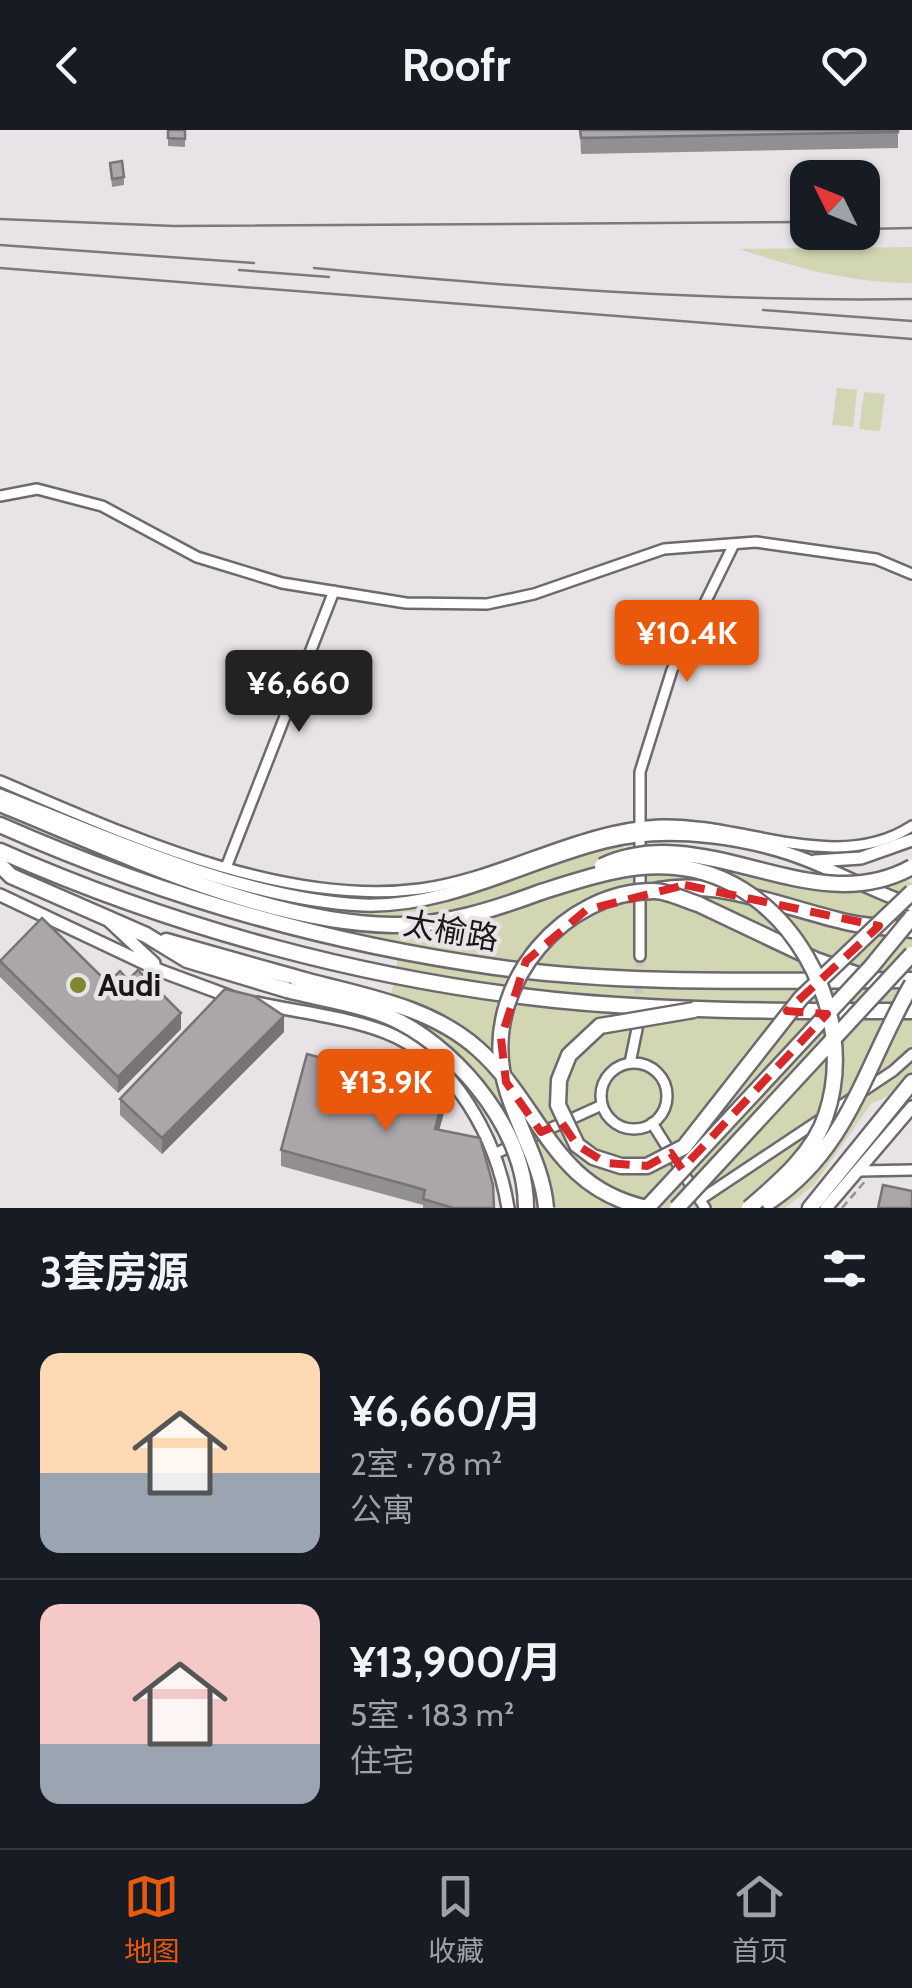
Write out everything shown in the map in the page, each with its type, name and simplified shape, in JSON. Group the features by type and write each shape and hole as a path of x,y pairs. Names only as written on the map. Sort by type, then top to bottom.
{"highway":[{"path":"0,804 175,875 298,912 346,920 393,925 438,922 611,870 677,868 740,889 770,910 792,933 815,971 834,1063 826,1116 801,1160 747,1208"},
{"name":"太榆路","path":"0,825 105,870 244,916 327,937 496,968 694,981 912,982"},
{"name":"太榆路","path":"0,851 155,913 429,982 557,1000 694,1010 912,1011"},
{"path":"560,886 618,859 654,853 712,856 826,885 866,884 912,867"},
{"path":"4,871 146,936 187,960 419,1012 445,1025 480,1050 572,1168 592,1187 647,1208 872,967 912,917"},
{"path":"546,1208 502,1067 508,1000 526,961 552,931 615,898 685,885 846,922 912,930"},
{"path":"656,891 698,904 816,960 874,980"},
{"path":"694,1010 600,1026 569,1055 559,1080 558,1105 576,1145 606,1163 634,1166 646,1166 684,1147 801,998 912,892"},
{"path":"677,1208 912,954"},
{"path":"747,1208 769,1202 803,1179 829,1149 912,982"},
{"path":"290,983 396,1020 439,1046 474,1083 495,1116 516,1164 527,1208"},
{"path":"810,1208 912,1082"}],"main road":[{"path":"0,795 172,861 296,896 365,905 485,884 642,832 730,841 810,861 912,905"},
{"path":"810,861 861,858 912,840"},
{"path":"0,895 161,971 231,997 386,1032 441,1068 478,1122 527,1208"},
{"path":"106,918 161,971"},
{"path":"826,1208 912,1107"},
{"path":"494,1154 508,1208"}],"street":[{"path":"0,496 38,489 102,506 197,557 282,584 406,602 488,604 534,594 664,549 756,542 876,559 912,574"},
{"path":"640,956 640,772 672,670 734,544"},
{"path":"228,865 334,592"},
{"path":"0,780 141,840 275,879 346,891 420,889 476,876 600,833 642,832 662,825 810,846 894,838 912,826"},
{"path":"630,1063 637,1030"},
{"path":"652,1123 703,1203 893,1072 912,1054"},
{"path":"630,1063 651,1068 664,1084 665,1106 652,1123 622,1127 602,1105 601,1094 610,1074 630,1063"},
{"path":"494,1154 602,1105"},
{"path":"859,1171 912,1170"}],"highlighted area":[{"path":"685,885 879,926 787,1011 827,1014 682,1169 671,1153 647,1166 606,1163 577,1145 562,1123 541,1132 506,1082 501,1038 526,961 586,910"}],"green space":[{"path":"912,247 912,283 824,273 739,249 880,250"},
{"path":"837,388 857,390 853,427 832,425"},
{"path":"864,392 885,394 880,431 859,429"},
{"path":"622,842 626,861 696,860 817,891 860,892 904,879 912,883 912,1085 871,1104 814,1185 785,1208 553,1208 547,1169 479,1077 448,1044 396,1014 391,995 401,942 315,928 321,904 360,910 436,903"}],"building":[{"path":"168,130 185,130 185,139 168,138"},
{"path":"580,130 898,130 898,132 581,138"},
{"path":"122,161 124,177 112,179 110,163"},
{"path":"42,918 108,983 120,971 128,980 138,970 181,1013 118,1077 0,961"},
{"path":"225,989 254,996 284,1016 162,1138 120,1099"},
{"path":"307,1054 445,1092 435,1129 480,1138 493,1185 494,1208 453,1208 423,1199 425,1190 281,1150"},
{"path":"883,1185 912,1191 912,1208 878,1208"}],"tunnel":[{"path":"638,1007 640,956"}],"railway":[{"path":"0,219 174,226 790,222"},
{"path":"880,229 912,228"},
{"path":"0,245 254,263"},
{"path":"0,268 912,339"},
{"path":"314,268 613,292 912,299"},
{"path":"239,270 329,277"},
{"path":"763,310 912,321"}],"place":[{"name":"Audi","path":"78,985"}]}
